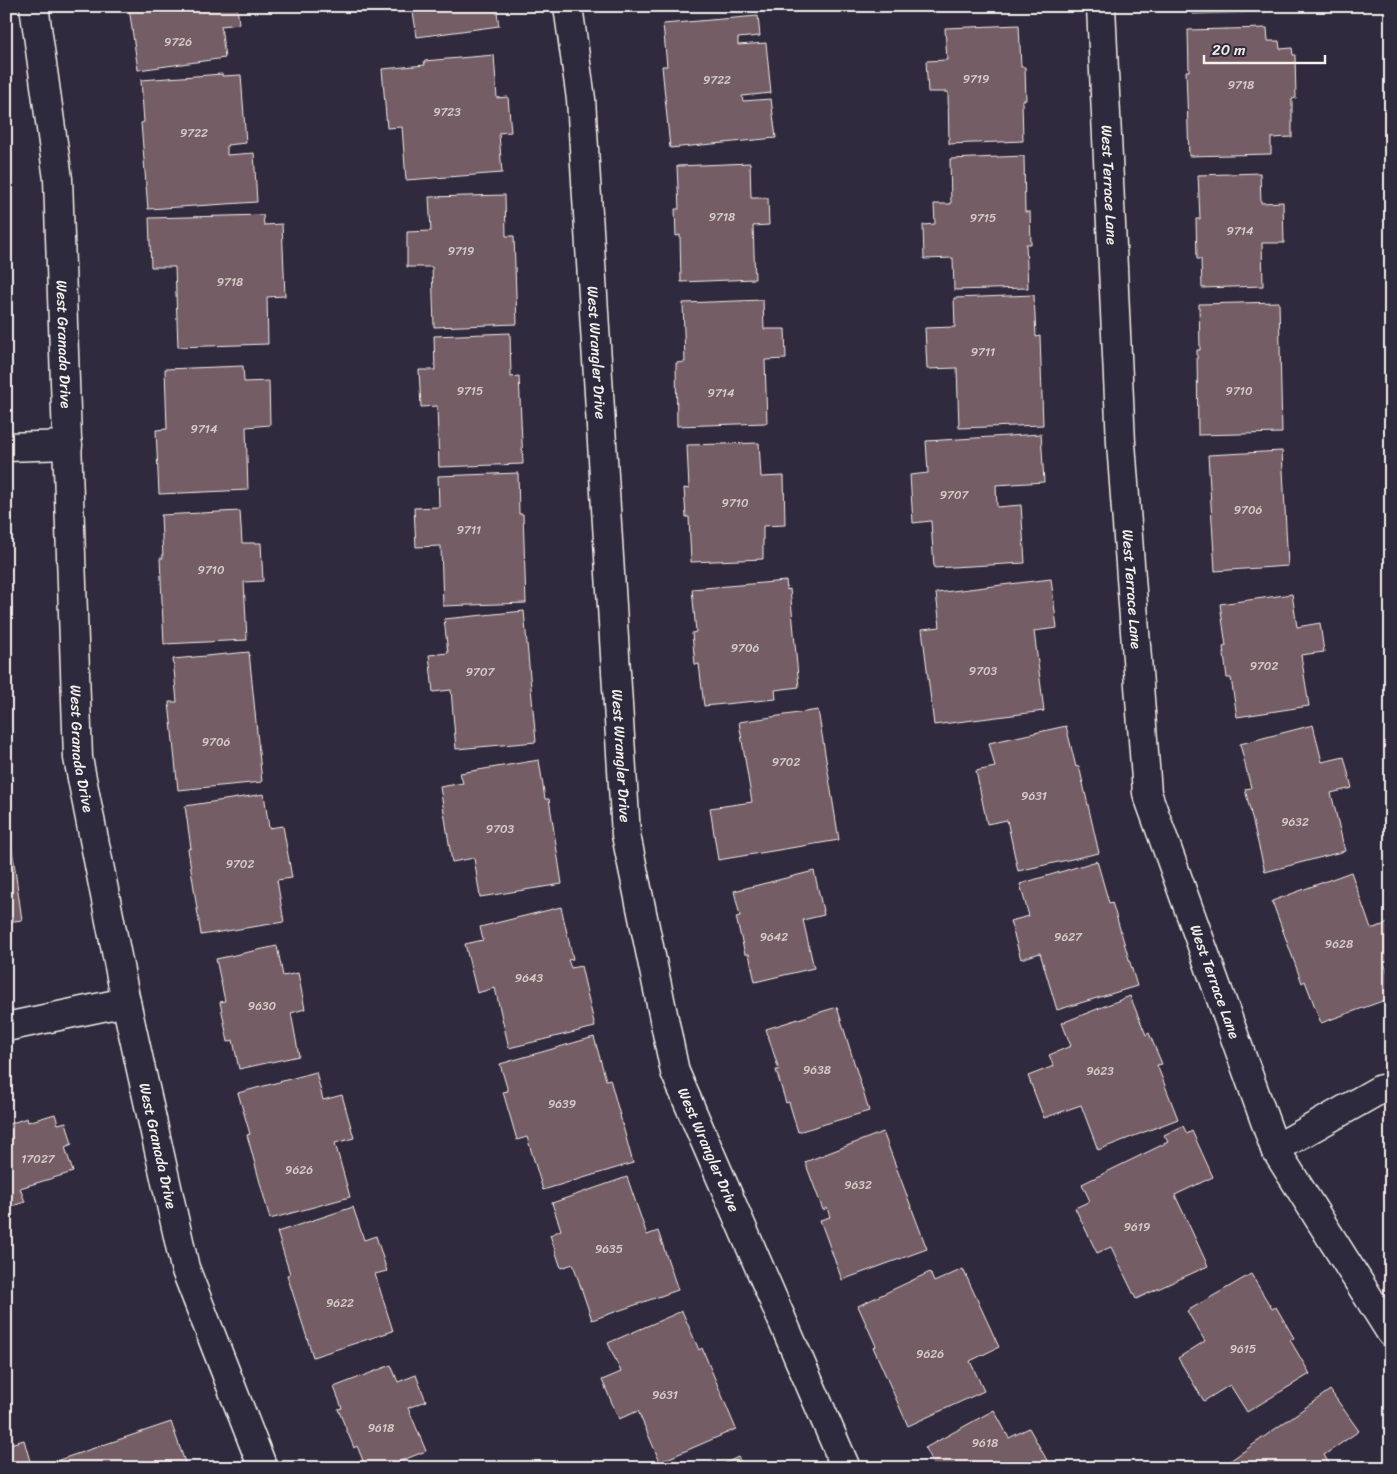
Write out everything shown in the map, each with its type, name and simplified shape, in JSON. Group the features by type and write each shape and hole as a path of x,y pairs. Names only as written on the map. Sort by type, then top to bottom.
{"street":[{"name":"West Granada Drive","path":"34,6 58,179 78,758 126,1002 185,1268 263,1468"},
{"name":"West Wrangler Drive","path":"568,6 581,99 626,836 675,1072 846,1468"},
{"name":"West Terrace Lane","path":"1101,6 1121,443 1148,792 1275,1149 1391,1333"},
{"path":"6,447 68,445"},
{"path":"6,1027 126,1002"},
{"path":"1275,1149 1381,1089"}],"building":[{"path":"237,6 239,24 221,26 225,58 138,70 129,8"},
{"path":"412,6 496,6 499,26 417,37"},
{"path":"653,6 700,6 654,12"},
{"path":"1191,6 1266,6 1266,12 1192,14"},
{"path":"758,16 760,36 738,38 738,45 766,43 771,93 742,96 743,101 771,99 776,138 670,148 662,66 667,66 663,24"},
{"path":"1019,25 1021,67 1025,67 1026,100 1022,100 1023,141 949,144 948,92 928,92 926,61 947,60 945,28"},
{"path":"1267,28 1268,41 1279,41 1280,49 1292,48 1293,55 1295,55 1296,98 1292,99 1292,137 1271,138 1271,154 1189,156 1186,71 1189,71 1188,30"},
{"path":"494,55 497,98 508,97 511,132 499,133 502,173 406,180 402,127 387,128 382,69 425,65 424,61"},
{"path":"222,74 222,76 241,75 246,143 227,145 227,155 254,153 257,202 148,209 141,123 144,122 141,80"},
{"path":"1024,156 1025,212 1030,212 1031,244 1026,244 1028,288 954,290 953,258 924,259 923,225 935,224 934,204 951,204 950,159"},
{"path":"750,163 751,198 768,198 769,225 753,226 755,279 681,282 680,235 676,236 675,209 679,209 677,166"},
{"path":"1260,173 1261,203 1283,202 1284,243 1262,243 1263,286 1202,288 1201,259 1197,259 1196,219 1200,219 1198,175"},
{"path":"505,195 506,236 514,236 517,324 434,327 432,267 407,267 407,232 431,231 429,197"},
{"path":"263,215 264,225 282,224 285,296 267,297 268,344 178,347 175,267 151,267 149,218"},
{"path":"1034,295 1036,337 1040,336 1043,425 959,428 957,368 927,369 925,328 955,327 954,298"},
{"path":"763,300 764,329 785,329 786,359 765,360 767,423 677,426 676,363 685,362 683,303"},
{"path":"1279,302 1282,433 1198,435 1197,350 1200,350 1199,304"},
{"path":"510,333 511,377 519,376 523,464 439,467 437,406 421,407 419,370 435,370 434,336"},
{"path":"243,366 244,382 269,381 270,425 246,427 248,490 159,494 156,430 167,429 165,369"},
{"path":"1041,434 1044,482 996,485 997,507 1021,505 1025,563 934,568 931,521 913,523 910,475 928,473 926,441"},
{"path":"759,443 761,477 784,476 785,525 763,526 763,559 691,562 689,517 686,517 684,488 689,489 687,445"},
{"path":"1282,451 1288,566 1215,571 1208,455"},
{"path":"518,473 519,514 523,514 526,603 443,606 441,546 416,547 414,508 439,507 438,476"},
{"path":"240,511 242,543 261,543 263,581 244,582 247,640 164,644 160,558 163,558 161,515"},
{"path":"1051,579 1057,628 1034,631 1044,711 934,725 922,629 940,627 936,593"},
{"path":"786,581 787,590 790,589 799,687 775,690 776,699 704,706 699,664 695,665 692,633 696,632 692,589"},
{"path":"1292,594 1297,627 1320,623 1324,652 1301,655 1309,706 1237,717 1231,678 1227,678 1223,647 1226,646 1220,604"},
{"path":"524,611 536,742 456,749 451,690 433,692 429,655 448,653 444,619"},
{"path":"249,652 262,782 178,790 169,702 177,702 173,659"},
{"path":"818,710 839,840 718,860 710,808 752,802 739,722"},
{"path":"1313,725 1322,762 1344,757 1352,788 1331,793 1345,851 1265,872 1245,789 1251,788 1240,744"},
{"path":"1066,726 1076,767 1079,766 1099,853 1018,871 1007,820 987,824 976,771 995,767 989,743"},
{"path":"539,760 545,799 549,799 562,884 480,897 474,858 452,862 440,787 463,783 460,773"},
{"path":"264,794 269,828 283,826 292,878 277,880 284,922 201,935 188,849 191,848 185,806"},
{"path":"12,848 22,920 6,922 6,849"},
{"path":"1097,861 1109,903 1112,902 1137,986 1057,1010 1040,953 1021,959 1010,921 1029,916 1020,884"},
{"path":"814,871 824,915 803,920 814,968 755,982 749,954 745,954 736,917 740,916 734,891"},
{"path":"1351,872 1371,929 1391,922 1391,960 1384,962 1391,982 1391,998 1321,1023 1305,981 1302,983 1272,901"},
{"path":"561,907 573,959 568,960 571,968 581,966 595,1027 509,1048 495,988 477,993 465,944 483,940 480,927"},
{"path":"277,946 283,976 298,973 305,1009 291,1013 299,1056 239,1069 233,1040 228,1042 220,1002 225,1001 216,959"},
{"path":"1130,996 1146,1035 1149,1033 1162,1064 1157,1065 1178,1119 1098,1150 1081,1105 1044,1118 1028,1076 1054,1066 1049,1055 1071,1046 1062,1023"},
{"path":"837,1007 869,1111 798,1132 789,1102 786,1103 776,1070 779,1070 766,1029"},
{"path":"594,1037 606,1080 610,1079 633,1163 543,1190 527,1137 517,1140 503,1092 508,1091 500,1064"},
{"path":"316,1072 323,1100 342,1095 354,1138 335,1143 350,1197 270,1219 247,1135 250,1134 238,1093"},
{"path":"55,1114 58,1124 66,1122 72,1144 65,1147 73,1172 20,1188 25,1202 6,1208 6,1125 27,1118 28,1122"},
{"path":"1183,1126 1187,1134 1192,1131 1213,1177 1175,1195 1208,1266 1136,1299 1111,1247 1097,1253 1075,1208 1090,1201 1082,1184 1168,1142 1164,1135"},
{"path":"883,1132 927,1249 842,1280 820,1220 830,1217 827,1208 823,1210 805,1162"},
{"path":"627,1177 647,1235 658,1231 678,1290 592,1320 573,1264 561,1268 550,1235 561,1230 552,1203"},
{"path":"353,1207 364,1240 376,1236 387,1271 375,1274 393,1331 313,1357 287,1275 290,1274 277,1232"},
{"path":"963,1269 999,1347 970,1361 984,1391 908,1426 873,1347 876,1346 858,1306 930,1272 934,1282"},
{"path":"1251,1274 1272,1309 1276,1307 1294,1338 1290,1340 1310,1374 1247,1412 1230,1385 1204,1401 1178,1358 1205,1341 1187,1311"},
{"path":"682,1311 699,1350 702,1348 736,1429 660,1462 638,1411 619,1419 602,1380 621,1372 608,1343"},
{"path":"391,1365 398,1382 416,1375 426,1401 408,1408 426,1451 383,1468 366,1468 357,1446 354,1448 338,1409 342,1408 334,1387"},
{"path":"1330,1390 1359,1431 1324,1455 1332,1468 1235,1468 1230,1461"},
{"path":"994,1410 1009,1438 1029,1428 1049,1464 1043,1468 935,1468 925,1448"},
{"path":"171,1422 187,1468 49,1468 47,1464"},
{"path":"24,1440 32,1468 6,1468 6,1445"},
{"path":"738,1457 744,1468 716,1468"}]}
